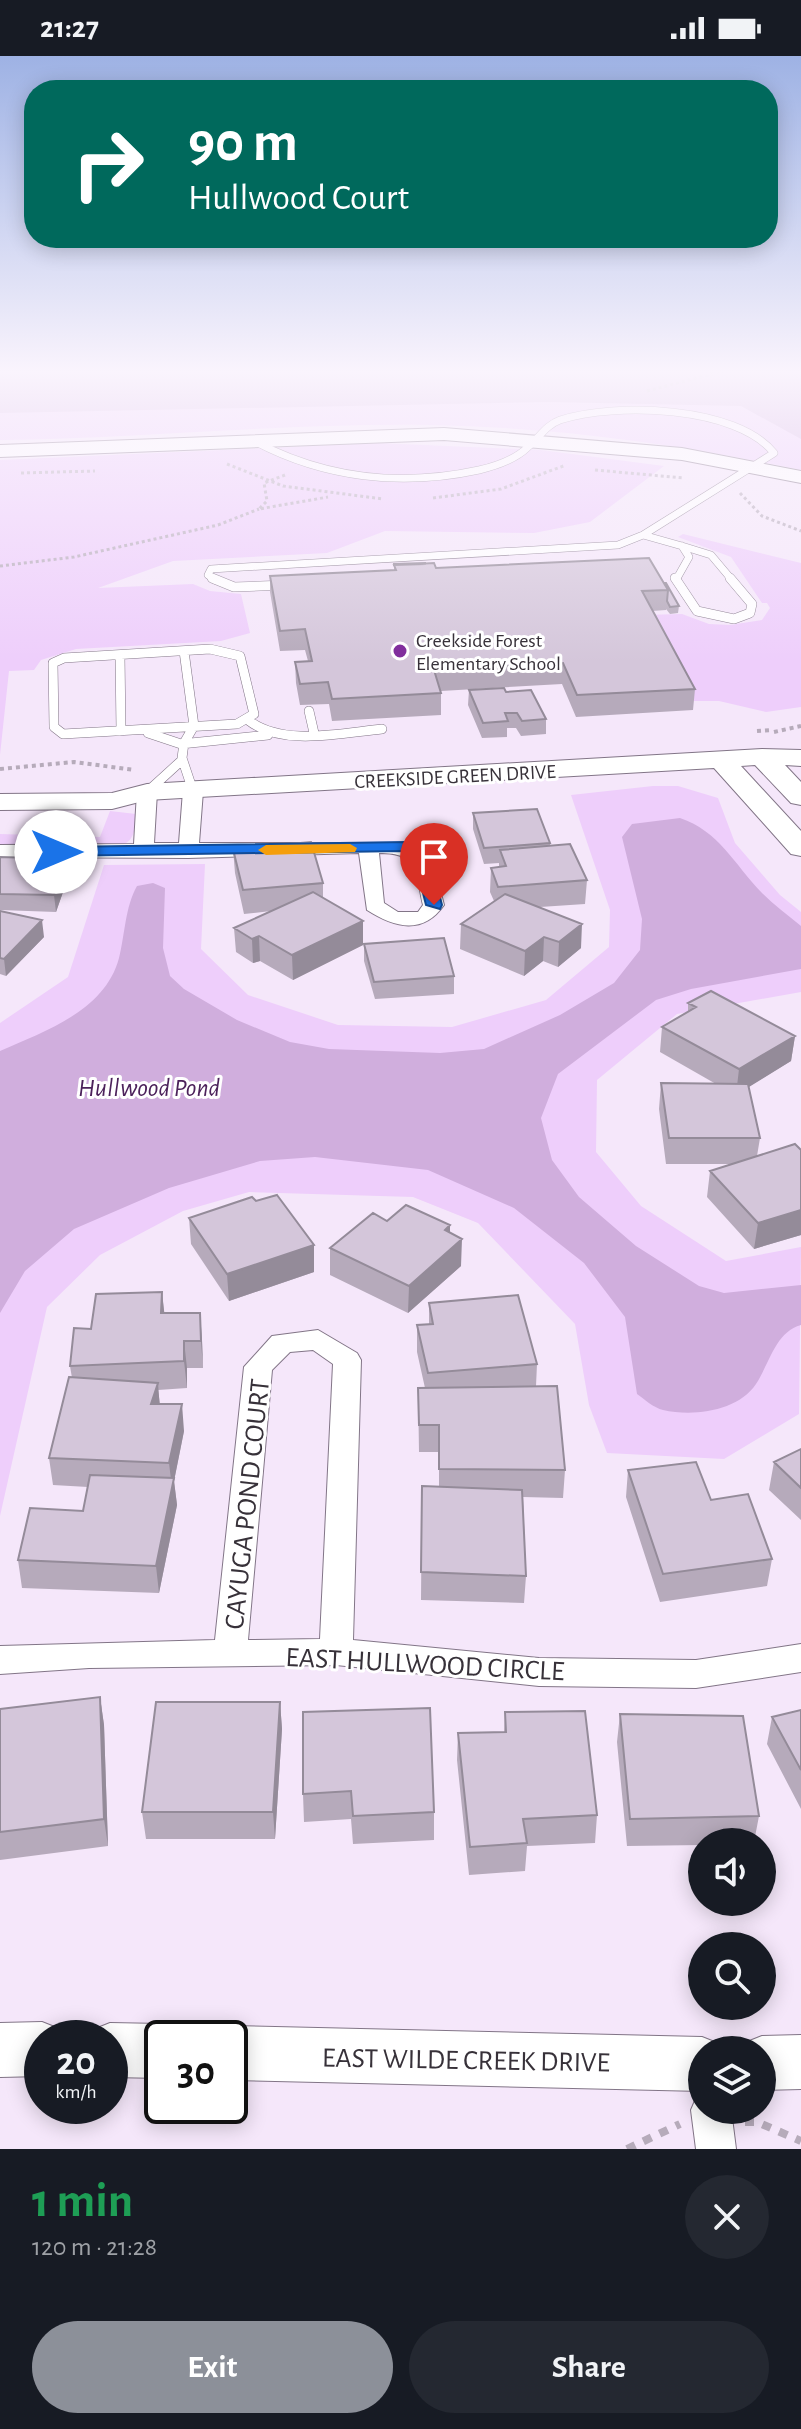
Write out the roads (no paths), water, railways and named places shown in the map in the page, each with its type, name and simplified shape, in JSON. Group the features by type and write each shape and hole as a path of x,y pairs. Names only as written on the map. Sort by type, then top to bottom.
{"main road":[{"path":"732,468 801,477"},
{"path":"746,470 801,486"},
{"name":"CREEKSIDE GREEN DRIVE","path":"762,757 801,747"},
{"path":"762,757 801,797"},
{"name":"CREEKSIDE GREEN DRIVE","path":"0,802 112,801 147,792 762,757 801,758"},
{"path":"721,760 801,848"},
{"name":"CREEKSIDE GREEN DRIVE","path":"0,786 119,786 147,792"},
{"path":"0,2050 24,2049"},
{"name":"EAST WILDE CREEK DRIVE","path":"248,2053 688,2064"},
{"path":"776,2063 801,2062"}],"street":[{"path":"188,852 193,791"},
{"path":"143,852 147,792"},
{"path":"0,851 188,852 407,847 422,859 434,905 424,918 394,918 374,906 368,857 371,848"},
{"name":"CAYUGA POND COURT","path":"230,1655 258,1367 282,1343 318,1340 347,1360 336,1652"},
{"name":"EAST HULLWOOD CIRCLE","path":"0,1660 89,1655 336,1652 539,1672 696,1674 801,1658"},
{"path":"713,2124 716,2149"}],"lane":[{"path":"311,468 393,478 457,474 484,468"},
{"path":"598,557 643,535 750,468"},
{"path":"643,535 681,545 711,555 752,604 750,613 734,619 697,611 675,578 689,557 681,545"},
{"path":"301,584 230,586 215,582 208,575 211,569 221,568 579,550 618,545"},
{"path":"210,649 240,656 254,714 248,720 139,731 63,734 54,727 53,663 64,658 184,651 210,649"},
{"path":"184,651 194,726 181,744 181,761 193,791"},
{"path":"120,655 121,731"},
{"path":"309,711 314,733"},
{"path":"248,720 253,727 271,735"},
{"path":"139,731 181,744 382,729"},
{"path":"147,792 181,761"}],"water":[{"name":"Hullwood Pond","path":"680,818 716,840 762,893 801,926 801,969 691,989 656,1000 558,1074 541,1118 552,1160 579,1197 636,1246 699,1286 724,1293 801,1285 801,1325 785,1334 748,1393 727,1406 701,1412 675,1412 656,1407 637,1394 625,1317 584,1263 514,1208 428,1170 315,1157 260,1161 169,1188 74,1229 25,1271 0,1313 0,1051 54,1027 101,992 119,958 128,912 137,886 153,883 165,888 163,948 170,976 184,989 237,1020 290,1042 329,1049 440,1053 484,1049 560,1015 614,983 640,950 642,919 622,837 632,824"}],"place":[{"name":"Creekside Forest Elementary School","path":"400,651"}]}
